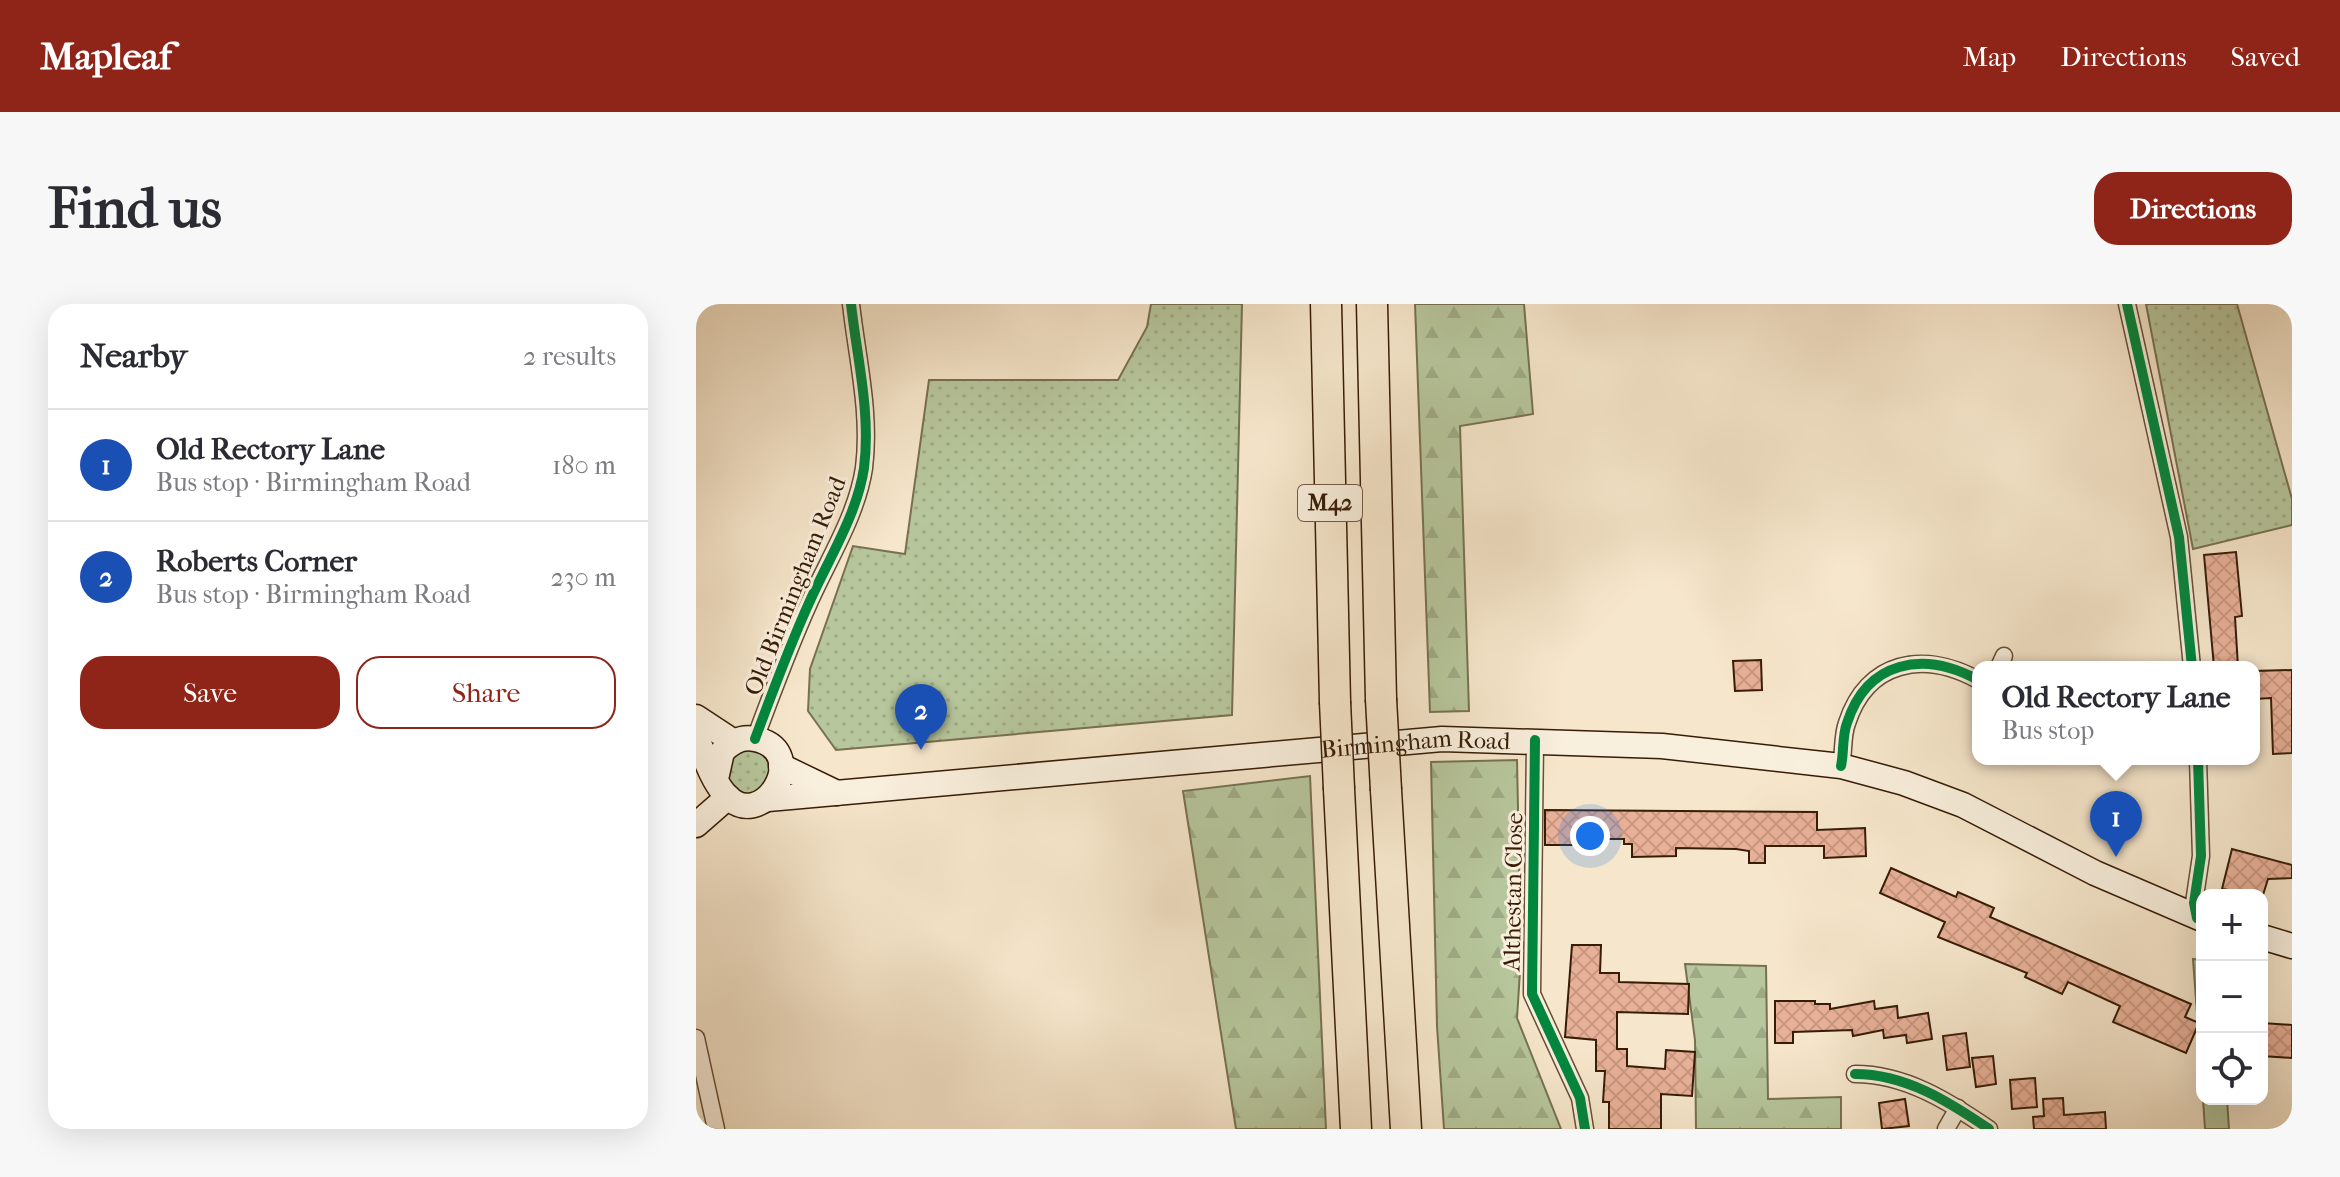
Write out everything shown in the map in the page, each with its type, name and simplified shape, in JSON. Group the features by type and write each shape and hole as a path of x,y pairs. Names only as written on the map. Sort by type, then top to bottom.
{"highway":[{"name":"M42","path":"1326,304 1335,702 1356,1129"},
{"name":"M42","path":"1372,304 1381,699 1406,1129"}],"main road":[{"path":"696,717 745,740 771,747 781,766 779,783 768,799 752,804 722,788 696,736"},
{"name":"Birmingham Road","path":"768,799 1042,772 1442,739 1535,740 1761,755 1841,766 1904,783 1963,805 2095,873 2196,917"},
{"path":"696,825 722,788 717,761 745,740"},
{"path":"781,766 839,794"},
{"path":"2268,939 2292,946"}],"street":[{"name":"Old Birmingham Road","path":"745,740 850,515 863,472 864,401 851,304"},
{"path":"2127,304 2179,537 2191,661"},
{"path":"1841,766 1845,726 1863,687 1886,670 1915,662 1972,678"},
{"name":"Althestan Close","path":"1535,740 1532,994 1580,1098 1585,1129"},
{"path":"2196,889 2201,856 2198,765"},
{"path":"696,1038 716,1129"},
{"path":"1855,1074 1883,1074 1958,1108 1989,1129"},
{"path":"1946,1129 1958,1108"}],"green space":[{"path":"1151,304 1242,304 1232,715 836,750 808,711 810,669 853,546 905,554 929,380 1118,380 1147,327"},
{"path":"1415,304 1524,304 1533,414 1460,426 1469,711 1430,712"},
{"path":"2146,304 2237,304 2292,499 2292,525 2193,549"},
{"path":"761,747 776,769 758,797 732,793 723,761 727,753"},
{"path":"1517,760 1521,956 1517,1018 1561,1129 1444,1129 1437,1026 1431,762"},
{"path":"1310,776 1326,1129 1236,1129 1183,791"},
{"path":"2193,959 2196,959 2196,1000"},
{"path":"1685,964 1766,966 1768,1099 1841,1097 1841,1129 1696,1129 1695,1040"},
{"path":"2203,1105 2227,1105 2229,1129 2205,1129"}],"building":[{"path":"2236,552 2242,616 2235,617 2238,661 2213,661 2204,555"},
{"path":"1761,660 1762,690 1735,691 1733,661"},
{"path":"2292,670 2292,753 2273,754 2271,698 2260,699 2260,671"},
{"path":"1545,810 1817,812 1817,830 1865,828 1866,856 1824,858 1824,846 1765,846 1765,863 1749,863 1749,851 1736,849 1676,848 1676,856 1632,857 1632,844 1624,844 1624,839 1574,839 1574,845 1545,845"},
{"path":"2232,849 2292,865 2292,878 2268,879 2265,889 2222,889"},
{"path":"1891,868 1956,897 1958,892 1994,908 1990,917 2191,1004 2185,1017 2196,1022 2196,1030 2186,1053 2113,1022 2120,1006 2068,982 2062,994 2025,977 2027,973 1938,937 1945,922 1880,893"},
{"path":"1572,945 1601,945 1600,973 1619,973 1619,982 1689,984 1688,1014 1617,1012 1617,1049 1627,1049 1627,1066 1665,1069 1666,1050 1695,1052 1692,1096 1661,1094 1661,1129 1609,1129 1609,1102 1603,1102 1605,1071 1596,1071 1596,1040 1565,1037"},
{"path":"1775,1001 1815,1001 1815,1004 1830,1004 1830,1009 1874,1001 1875,1009 1897,1006 1898,1018 1928,1013 1932,1039 1907,1043 1906,1035 1884,1038 1883,1030 1853,1036 1852,1030 1793,1032 1793,1043 1775,1043"},
{"path":"2268,1023 2292,1025 2292,1058 2268,1056"},
{"path":"1966,1033 1970,1067 1947,1070 1943,1036"},
{"path":"1993,1056 1996,1084 1976,1087 1972,1058"},
{"path":"2035,1078 2037,1107 2012,1109 2010,1080"},
{"path":"2063,1098 2064,1115 2105,1112 2106,1129 2034,1129 2033,1117 2044,1116 2043,1099"},
{"path":"1905,1099 1909,1126 1882,1129 1879,1103"}],"cycle path":[{"path":"755,739 795,636 849,520 864,468 866,427 851,304"},
{"path":"2127,304 2179,537 2191,661"},
{"path":"1841,766 1845,728 1856,702 1868,686 1883,674 1918,664 1937,665 1972,677"},
{"path":"1535,740 1532,994 1580,1098 1585,1129"},
{"path":"2196,889 2201,856 2198,765"},
{"path":"2196,890 2196,913"},
{"path":"1855,1074 1909,1084 1942,1099 1989,1129"}],"place":[{"name":"Roberts Corner","path":"921,750"},
{"name":"Old Rectory Lane","path":"2116,857"}]}
